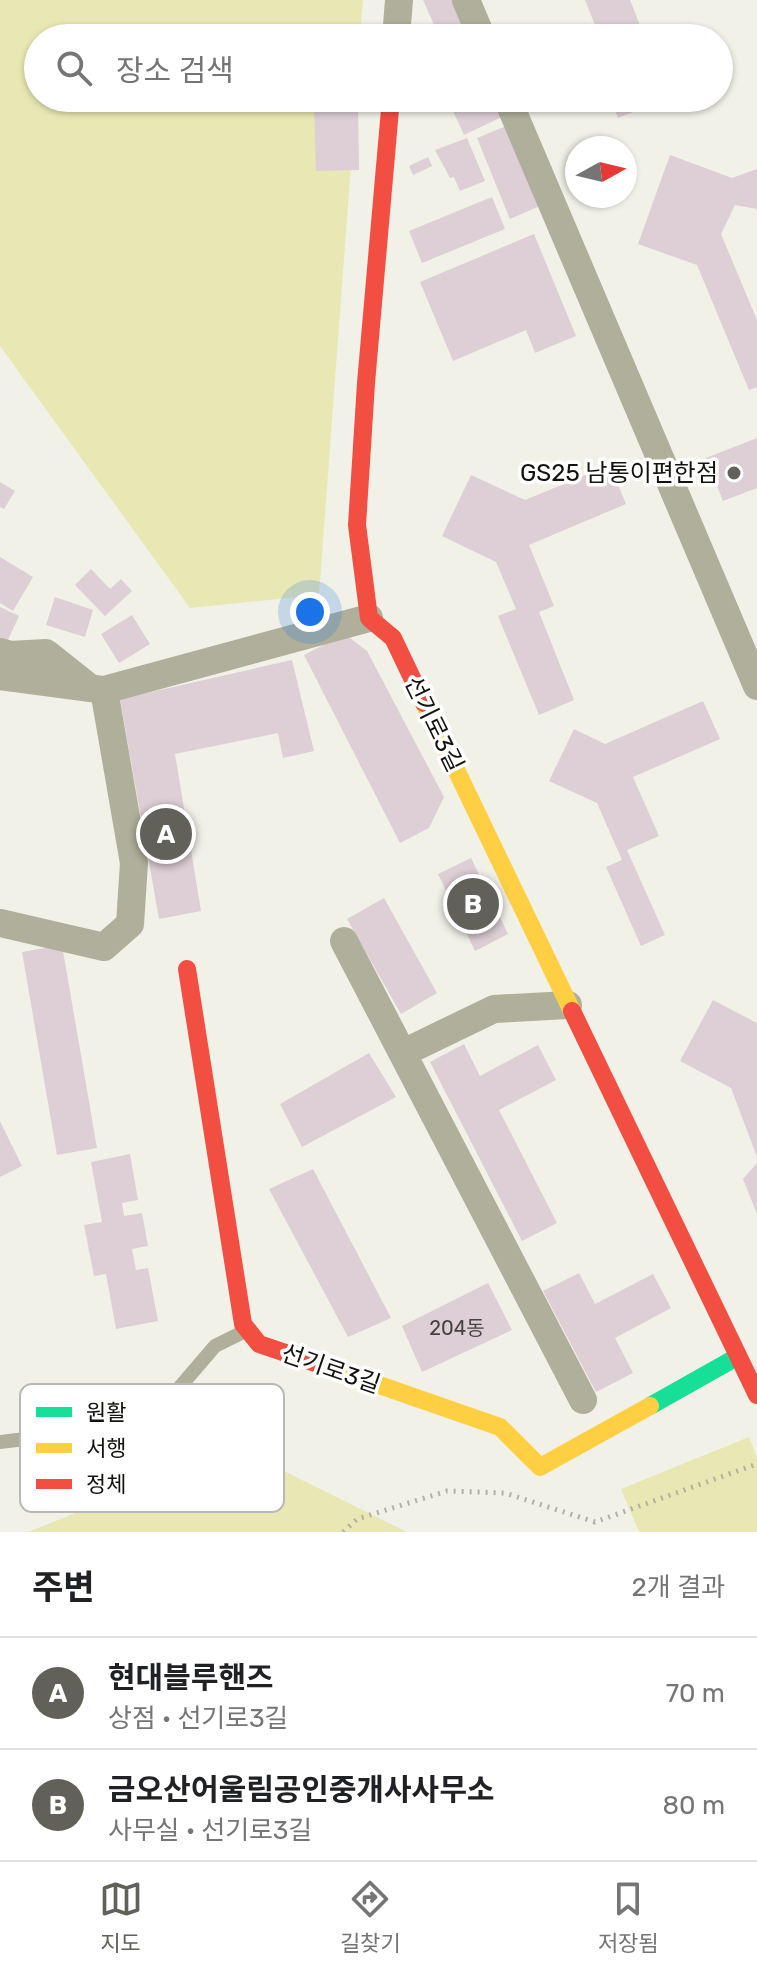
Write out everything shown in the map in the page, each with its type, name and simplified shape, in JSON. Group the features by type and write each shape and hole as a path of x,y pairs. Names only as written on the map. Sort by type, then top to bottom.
{"street":[{"path":"397,24 399,0"},
{"path":"466,0 476,24"},
{"path":"0,676 97,689 369,618 357,525 390,112"},
{"path":"513,112 757,686"},
{"name":"선기로3길","path":"369,618 393,638 757,1395"},
{"path":"0,652 10,655 46,653 97,689 134,863 130,924 104,947 0,923"},
{"path":"344,941 583,1400"},
{"path":"187,969 243,1324 248,1330"},
{"path":"403,1053 494,1009 568,1005"},
{"name":"선기로3길","path":"248,1330 259,1344 500,1427 540,1467 737,1357"}],"lane":[{"path":"182,1384 215,1346 248,1330"},
{"path":"0,1442 20,1440"}],"green space":[{"path":"0,0 363,0 361,24 24,24 24,112 355,112 319,595 190,608 0,346"},
{"path":"749,1437 757,1457 757,1532 639,1532 621,1489"},
{"path":"284,1471 407,1532 28,1532 78,1512 284,1512"}],"building":[{"path":"423,0 452,0 463,24 434,24"},
{"path":"585,0 630,0 639,24 595,24"},
{"path":"314,112 358,112 359,170 316,171"},
{"path":"453,112 505,112 506,115 464,135"},
{"path":"616,112 633,112 618,118"},
{"path":"506,126 540,206 510,219 477,138"},
{"path":"467,138 485,181 460,191 435,150"},
{"path":"670,155 732,178 757,169 757,209 735,205 721,234 757,320 757,387 749,390 697,265 638,244"},
{"path":"428,157 432,166 413,175 409,166"},
{"path":"492,197 505,229 422,263 409,231"},
{"path":"534,234 576,336 535,353 526,330 453,361 420,282"},
{"name":"GS25 남통이편한점","path":"757,438 757,488 723,501 706,458"},
{"path":"610,465 626,504 529,545 554,606 539,612 574,700 539,715 498,616 516,609 496,562 442,536 471,475 525,500"},
{"path":"0,482 15,491 4,509 0,507"},
{"path":"0,557 33,577 13,611 0,603"},
{"path":"91,569 110,589 121,579 132,591 105,616 75,585"},
{"path":"55,597 93,610 85,637 46,625"},
{"path":"0,607 19,616 7,642 0,639"},
{"path":"132,615 150,644 119,663 101,634"},
{"path":"345,634 367,651 444,797 429,828 400,843 304,655"},
{"path":"292,660 314,751 283,758 278,733 175,754 201,911 159,919 120,699"},
{"path":"703,701 720,739 633,777 659,836 627,850 665,935 641,946 606,867 622,860 597,803 549,781 574,729 605,744"},
{"path":"471,858 508,934 475,951 438,874"},
{"path":"384,898 437,993 401,1014 347,919"},
{"path":"62,945 97,1148 57,1155 22,952"},
{"path":"713,1000 757,1023 757,1157 731,1088 680,1061"},
{"path":"464,1044 480,1076 538,1045 556,1080 499,1110 557,1223 522,1241 430,1062"},
{"path":"369,1053 396,1097 302,1147 280,1104"},
{"path":"0,1121 22,1166 0,1177"},
{"path":"130,1154 138,1200 122,1203 124,1216 142,1213 148,1246 132,1249 136,1270 148,1268 158,1321 116,1329 106,1274 94,1276 84,1225 102,1222 91,1162"},
{"path":"757,1163 757,1214 743,1179"},
{"path":"313,1169 391,1318 348,1337 269,1189"},
{"path":"579,1273 595,1304 653,1274 671,1308 615,1338 633,1373 596,1392 543,1291"},
{"path":"488,1283 512,1330 422,1372 402,1326"}],"traffic: fast":[{"path":"650,1406 737,1357"}],"traffic: slow":[{"path":"424,703 572,1011"},
{"path":"336,1370 500,1427 540,1467 650,1406"}],"traffic: jam":[{"path":"390,112 357,525 369,618 393,638 424,703"},
{"path":"187,969 243,1324 259,1344 336,1370"},
{"path":"572,1011 757,1395"}],"place":[{"name":"GS25 남통이편한점","path":"734,473"},
{"name":"현대블루핸즈","path":"166,834"},
{"name":"금오산어울림공인중개사사무소","path":"473,904"}]}
